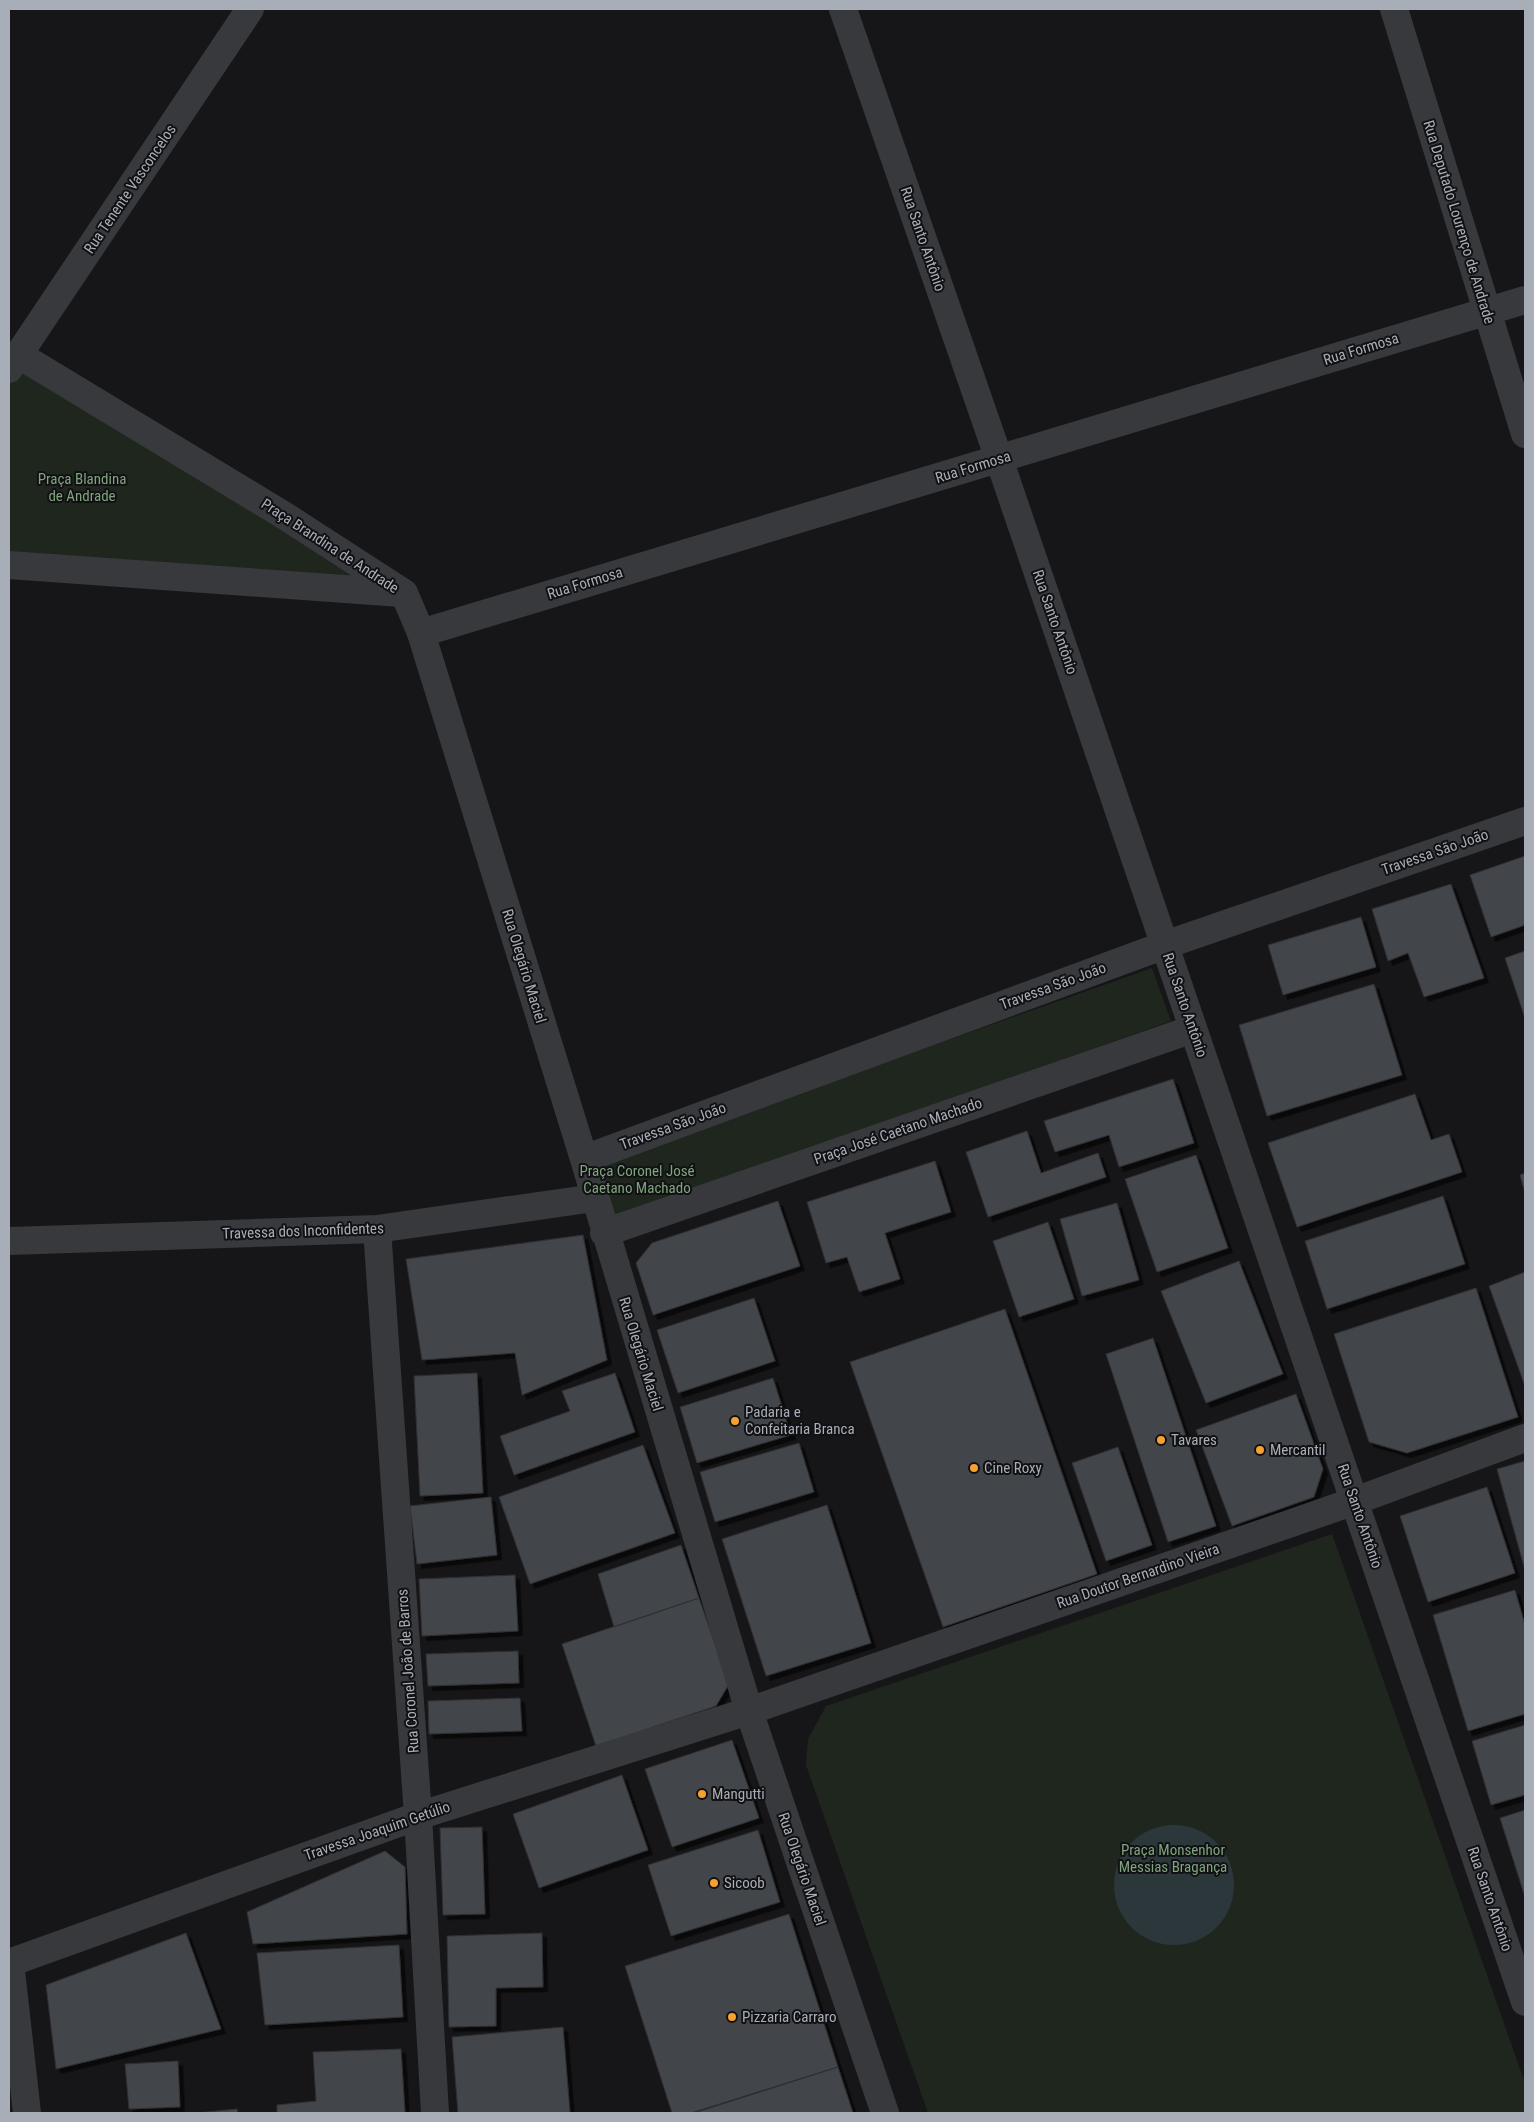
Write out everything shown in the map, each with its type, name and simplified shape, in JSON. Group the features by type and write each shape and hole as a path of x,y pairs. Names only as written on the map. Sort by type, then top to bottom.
{"street":[{"name":"Rua Tenente Vasconcelos","path":"14,362 250,9"},
{"name":"Rua Santo Antônio","path":"843,9 999,459 1525,2002"},
{"name":"Rua Deputado Lourenço de Andrade","path":"1394,9 1525,434"},
{"name":"Rua Formosa","path":"421,633 1525,300"},
{"name":"Praça Brandina de Andrade","path":"14,362 285,516 404,593"},
{"name":"Praça Brandina de Andrade","path":"9,565 404,593"},
{"name":"Rua Olegário Maciel","path":"404,593 421,633 584,1159 604,1233 749,1711 885,2113"},
{"name":"Travessa São João","path":"584,1159 1165,945 1525,821"},
{"name":"Praça José Caetano Machado","path":"604,1233 1193,1029"},
{"name":"Travessa dos Inconfidentes","path":"9,1241 377,1230 594,1198"},
{"name":"Rua Coronel João de Barros","path":"377,1230 418,1816 434,2113"},
{"name":"Rua Doutor Bernardino Vieira","path":"749,1711 1355,1501 1525,1438"},
{"name":"Travessa Joaquim Getúlio","path":"9,1963 418,1816 749,1711"},
{"path":"9,1963 27,2113"}],"green space":[{"name":"Praça Blandina de Andrade","path":"20,366 379,584 9,552 9,381"},
{"name":"Praça Coronel José Caetano Machado","path":"1152,968 1171,1021 616,1218 596,1164"},
{"name":"Praça Monsenhor Messias Bragança","path":"1332,1534 1525,2083 1525,2113 928,2113 806,1765 808,1739 826,1706"}],"shaded area":[{"path":"1174,1825 1186,1826 1197,1830 1207,1835 1216,1843 1224,1852 1229,1862 1233,1873 1233,1897 1229,1908 1224,1918 1216,1927 1207,1935 1197,1940 1186,1944 1174,1945 1162,1944 1151,1940 1141,1935 1132,1927 1124,1918 1119,1908 1115,1897 1114,1885 1115,1873 1119,1862 1124,1852 1132,1843 1141,1835 1151,1830 1162,1826"}],"building":[{"path":"1525,856 1525,925 1491,937 1470,875"},
{"path":"1451,884 1484,978 1424,997 1408,953 1388,961 1372,909"},
{"path":"1361,917 1376,967 1283,995 1268,945"},
{"path":"1525,951 1525,1018 1505,958"},
{"path":"1374,984 1402,1075 1267,1116 1239,1025"},
{"path":"1173,1079 1194,1143 1119,1167 1109,1135 1055,1152 1044,1121"},
{"path":"1415,1094 1431,1140 1449,1134 1462,1172 1297,1227 1268,1143"},
{"path":"1027,1131 1041,1173 1098,1153 1106,1177 988,1217 966,1152"},
{"path":"1196,1155 1228,1248 1157,1272 1125,1179"},
{"path":"935,1161 951,1212 885,1233 900,1279 859,1292 847,1257 826,1263 807,1202"},
{"path":"1525,1173 1525,1193 1520,1175"},
{"path":"1443,1196 1465,1264 1327,1309 1305,1241"},
{"path":"778,1201 800,1266 653,1315 636,1263 652,1243"},
{"path":"1117,1203 1139,1280 1082,1296 1060,1219"},
{"path":"1048,1222 1074,1299 1019,1317 993,1241"},
{"path":"583,1235 607,1360 522,1395 515,1353 422,1360 406,1259"},
{"path":"1239,1261 1283,1374 1206,1403 1161,1291"},
{"path":"1525,1272 1525,1386 1489,1286"},
{"path":"1476,1288 1518,1417 1407,1453 1369,1442 1334,1334"},
{"path":"754,1298 775,1361 678,1393 657,1330"},
{"name":"Cine Roxy","path":"1005,1309 1097,1574 943,1627 850,1362"},
{"name":"Tavares","path":"1153,1338 1216,1526 1168,1542 1106,1354"},
{"path":"477,1373 483,1493 420,1496 414,1376"},
{"path":"615,1373 635,1432 514,1475 500,1436 570,1411 562,1391"},
{"name":"Padaria e Confeitaria Branca","path":"773,1378 791,1435 697,1463 680,1407"},
{"name":"Mercantil","path":"1296,1394 1323,1469 1314,1497 1232,1526 1196,1430"},
{"path":"799,1443 814,1492 715,1522 700,1472"},
{"path":"643,1445 675,1533 530,1584 499,1497"},
{"path":"1118,1447 1152,1545 1106,1561 1072,1463"},
{"path":"1525,1461 1525,1570 1497,1469"},
{"path":"1487,1487 1515,1573 1428,1602 1400,1516"},
{"path":"491,1497 497,1555 417,1564 410,1506"},
{"path":"827,1505 871,1643 766,1676 722,1539"},
{"path":"681,1545 699,1598 614,1627 598,1574"},
{"path":"515,1575 518,1631 422,1636 419,1579"},
{"path":"1515,1590 1525,1625 1525,1714 1468,1731 1433,1615"},
{"path":"699,1598 729,1684 716,1706 596,1746 562,1644"},
{"path":"518,1651 519,1683 428,1686 426,1654"},
{"path":"520,1698 522,1731 429,1734 428,1701"},
{"path":"1525,1725 1525,1795 1491,1805 1472,1741"},
{"name":"Mangutti","path":"732,1740 759,1818 672,1847 645,1769"},
{"path":"622,1775 648,1850 539,1888 513,1814"},
{"path":"1525,1810 1525,1897 1500,1818"},
{"path":"482,1827 485,1914 443,1915 440,1828"},
{"name":"Sicoob","path":"758,1830 780,1902 671,1936 648,1865"},
{"path":"385,1851 405,1867 407,1934 253,1944 247,1912"},
{"name":"Pizzaria Carraro","path":"789,1914 838,2067 691,2113 672,2113 625,1966"},
{"path":"186,1933 221,2029 56,2069 46,1985"},
{"path":"542,1933 543,1987 496,1988 496,2026 449,2027 447,1936"},
{"path":"399,1945 403,2017 265,2025 257,1953"},
{"path":"563,2027 570,2113 458,2113 452,2037"},
{"path":"401,2049 405,2113 277,2113 277,2105 316,2101 313,2052"},
{"path":"178,2061 180,2107 129,2109 125,2064"},
{"path":"838,2067 853,2113 694,2113"},
{"path":"237,2109 238,2113 197,2113"}],"place":[{"name":"Padaria e Confeitaria Branca","path":"735,1421"},
{"name":"Tavares","path":"1161,1440"},
{"name":"Mercantil","path":"1260,1450"},
{"name":"Cine Roxy","path":"974,1468"},
{"name":"Mangutti","path":"702,1794"},
{"name":"Sicoob","path":"714,1883"},
{"name":"Pizzaria Carraro","path":"732,2017"}]}
